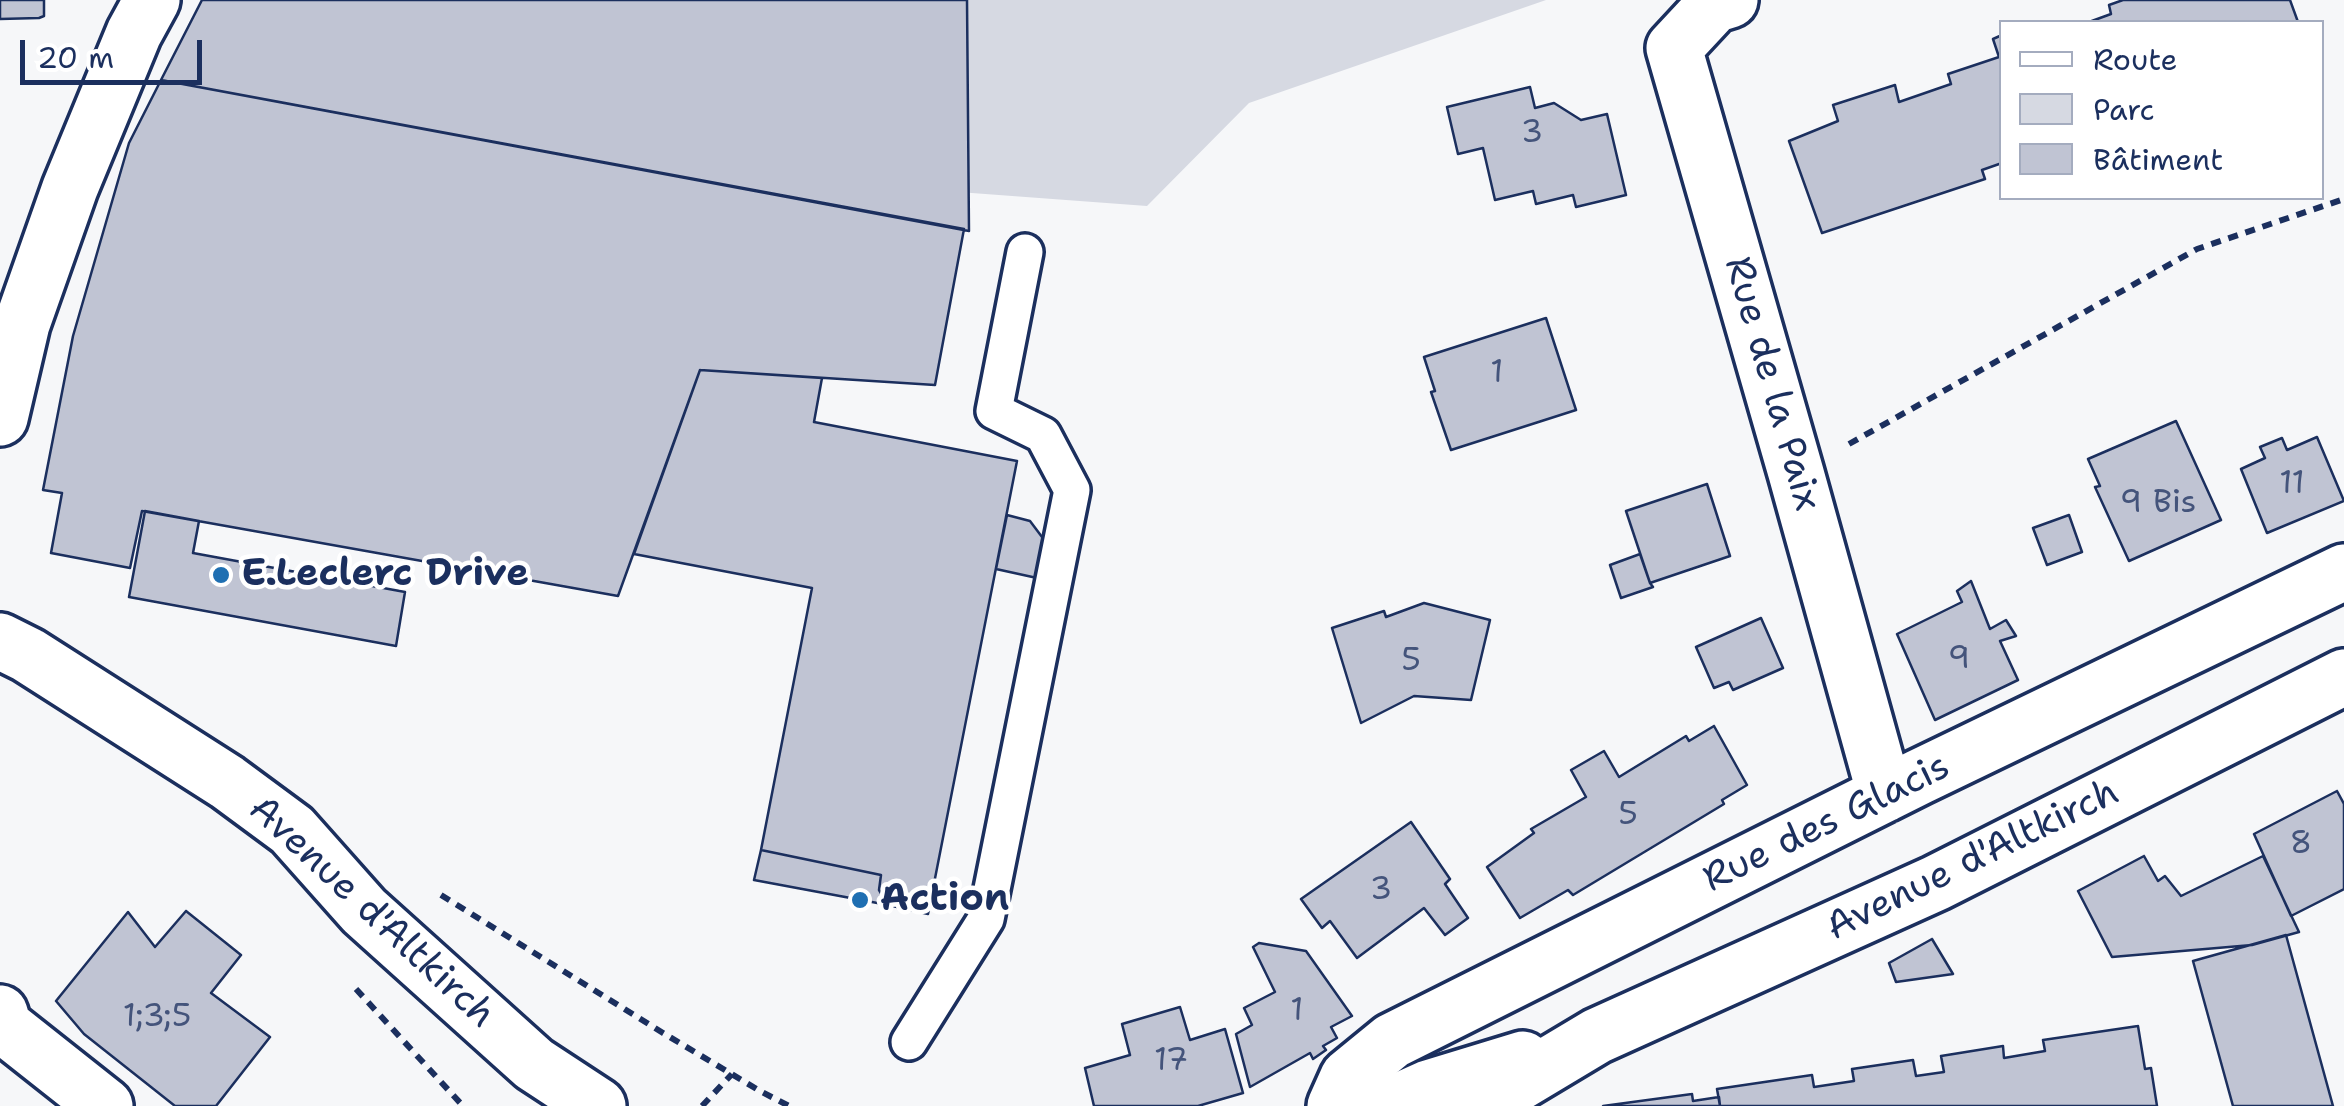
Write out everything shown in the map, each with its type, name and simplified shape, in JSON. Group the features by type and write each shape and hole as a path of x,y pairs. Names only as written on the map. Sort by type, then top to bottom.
{"street":[{"path":"0,418 22,324 70,188 134,33 152,0"},
{"name":"Rue de la Paix","path":"1730,0 1714,5 1674,48 1885,794"},
{"name":"Rue des Glacis","path":"1335,1106 1348,1077 1392,1041 1885,794 2344,572"},
{"path":"0,606 9,657"},
{"name":"Avenue d'Altkirch","path":"9,657 227,782 292,830 364,911 545,1085 598,1106"},
{"name":"Avenue d'Altkirch","path":"1480,1106 1597,1036 1936,884 2344,677"},
{"path":"0,1013 4,1026 105,1106"},
{"name":"Avenue d'Altkirch","path":"1388,1106 1428,1088 1597,1036"}],"lane":[{"path":"910,1042 986,919 1072,490 1043,435 994,411 1025,252"}],"path":[{"path":"1796,473 2197,249 2344,199"},
{"path":"441,895 790,1106"},
{"path":"702,1106 732,1074"}],"green space":[{"path":"848,0 1546,0 1249,103 1147,206 810,181"}],"building":[{"path":"0,0 44,0 44,16 0,19"},
{"path":"202,0 967,0 969,231 161,80"},
{"path":"2123,0 2290,0 2297,20 2094,20 2111,14 2109,5"},
{"path":"1999,57 1999,164 1982,170 1985,179 1822,233 1789,141 1838,121 1833,105 1895,85 1899,102 1951,84 1948,74"},
{"path":"161,80 964,229 935,385 700,370 618,596 142,511 130,568 51,553 62,493 43,490 73,336 129,143"},
{"path":"1530,87 1535,108 1554,103 1581,120 1607,114 1626,195 1576,207 1573,195 1536,204 1533,191 1495,200 1483,148 1458,154 1447,107"},
{"path":"1546,318 1576,410 1451,450 1431,392 1435,391 1424,357"},
{"path":"700,370 822,378 814,422 1017,461 928,914 888,905 879,890 881,875 761,850 812,588 634,554"},
{"path":"2176,421 2221,520 2129,561 2095,487 2100,486 2088,459"},
{"path":"2317,437 2344,501 2267,533 2241,469 2265,458 2260,447 2282,438 2287,450"},
{"path":"1707,484 1730,556 1650,583 1626,511"},
{"name":"E.Leclerc Drive","path":"145,511 199,521 193,553 405,592 396,646 129,597"},
{"path":"1007,515 1030,521 1045,541 1037,578 996,569"},
{"path":"2069,515 2082,552 2047,565 2033,528"},
{"path":"1640,554 1653,587 1621,598 1610,565"},
{"path":"1971,581 1990,629 2006,620 2016,636 2000,641 2018,680 1935,720 1897,634 1962,602 1957,591"},
{"path":"1424,603 1490,620 1471,700 1414,696 1361,723 1332,628 1384,611 1386,617"},
{"path":"1761,618 1783,668 1733,690 1729,682 1714,688 1696,647"},
{"path":"1714,726 1747,785 1722,800 1724,804 1573,895 1568,890 1520,918 1487,867 1534,833 1531,829 1586,797 1571,770 1604,751 1619,777 1686,736 1689,741"},
{"path":"2337,791 2344,804 2344,889 2291,916 2254,834"},
{"path":"1411,822 1450,879 1445,884 1468,918 1445,935 1424,908 1357,958 1330,921 1322,928 1301,899"},
{"path":"761,850 881,875 879,890 888,905 754,880"},
{"path":"2144,856 2158,881 2165,876 2181,896 2263,856 2299,932 2252,945 2112,957 2078,891"},
{"path":"186,911 241,955 211,993 270,1037 216,1106 175,1106 84,1034 56,1001 128,912 155,947"},
{"path":"2286,935 2333,1106 2233,1106 2193,961"},
{"path":"1932,939 1953,974 1896,982 1889,963"},
{"path":"1259,943 1306,951 1352,1016 1331,1027 1337,1038 1323,1046 1326,1050 1313,1059 1310,1053 1250,1087 1236,1034 1252,1025 1244,1008 1275,992 1253,947"},
{"path":"1180,1007 1190,1040 1225,1029 1243,1093 1198,1106 1094,1106 1085,1068 1130,1055 1122,1024"},
{"path":"2138,1026 2145,1069 2151,1068 2157,1106 1720,1106 1717,1089 1812,1075 1814,1087 1854,1081 1852,1069 1913,1060 1916,1076 1944,1072 1941,1056 2003,1046 2004,1058 2045,1051 2043,1040"},
{"path":"1692,1094 1693,1101 1719,1097 1720,1106 1603,1106"}],"place":[{"name":"E.Leclerc Drive","path":"221,575"},
{"name":"Action","path":"860,900"}]}
